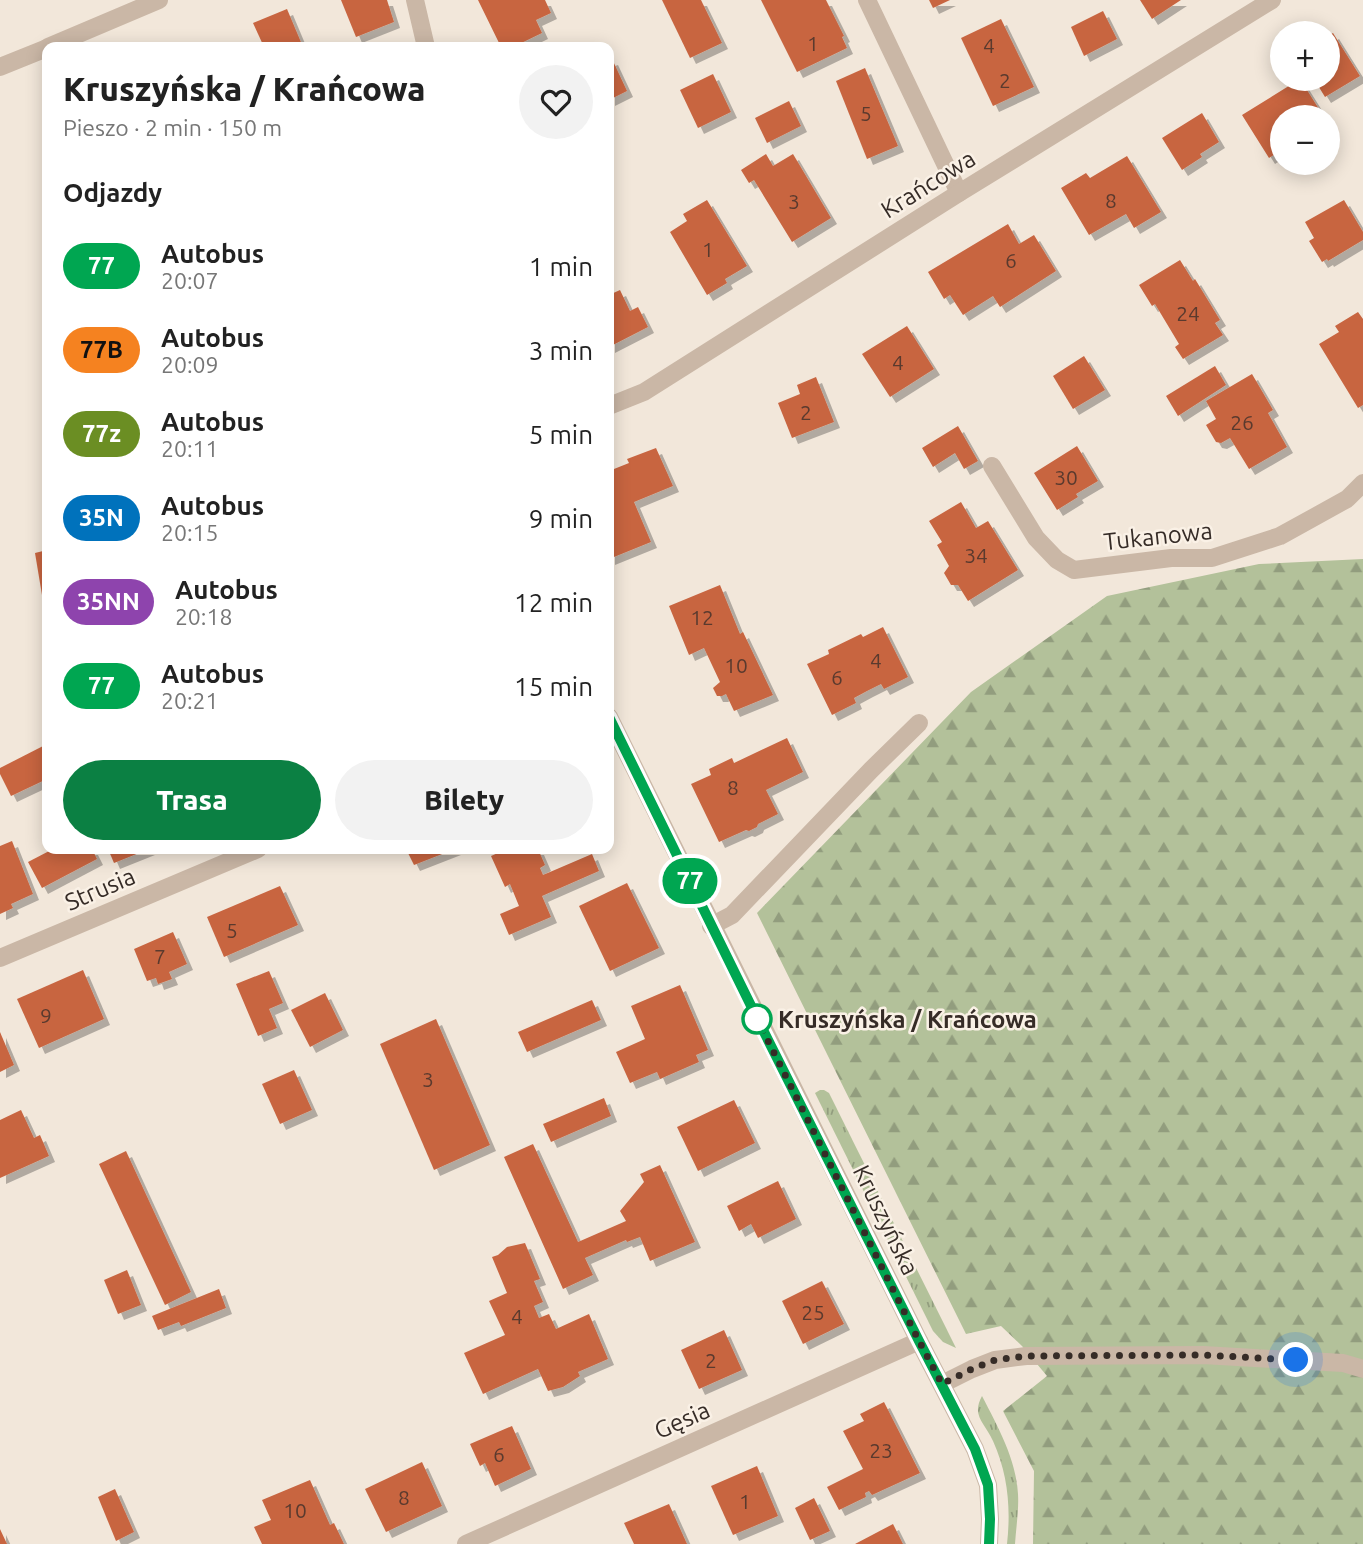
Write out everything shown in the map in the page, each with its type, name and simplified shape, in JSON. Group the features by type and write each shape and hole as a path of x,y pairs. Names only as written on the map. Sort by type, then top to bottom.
{"street":[{"path":"62,42 159,0"},
{"path":"415,0 425,42"},
{"path":"867,0 959,193"},
{"name":"Krańcowa","path":"614,403 643,392 1272,0"},
{"path":"0,67 42,50"},
{"name":"Tukanowa","path":"992,466 1036,538 1056,560 1074,570 1171,558 1212,558 1280,536 1347,499 1363,483"},
{"path":"711,926 732,915 919,723"},
{"name":"Kruszyńska","path":"614,727 711,926 975,1449 988,1485 989,1544"},
{"name":"Strusia","path":"0,958 240,854"},
{"name":"Gęsia","path":"466,1544 919,1341"},
{"path":"942,1384 995,1360 1026,1356 1203,1355 1343,1363 1363,1369"}],"green space":[{"path":"1363,559 1363,1544 1033,1544 1034,1471 1003,1411 1047,1376 1001,1326 966,1334 757,913 971,692 1107,596 1259,564"},
{"path":"820,1090 829,1093 956,1348 943,1342 933,1331 815,1093"},
{"path":"982,1396 1005,1443 1017,1481 1015,1544 1007,1544 1009,1517 1005,1479 993,1441 980,1419 978,1409"}],"building":[{"path":"341,0 387,0 394,22 356,37"},
{"path":"478,0 545,0 551,13 536,20 542,33 523,42 499,42"},
{"path":"662,0 701,0 722,43 690,58"},
{"path":"761,0 826,0 847,48 797,72"},
{"path":"929,0 950,0 933,8"},
{"path":"1140,0 1181,0 1152,19"},
{"path":"287,9 301,42 262,42 253,23"},
{"path":"1103,11 1117,39 1084,56 1071,27"},
{"path":"1001,19 1034,87 993,106 961,38"},
{"path":"1340,44 1360,76 1340,88"},
{"path":"614,63 627,91 614,98"},
{"path":"865,68 898,146 867,159 836,81"},
{"path":"713,74 731,112 698,128 680,90"},
{"path":"1281,91 1308,91 1316,105 1270,105 1269,158 1242,115"},
{"path":"1321,91 1335,91 1325,97"},
{"path":"789,101 801,126 767,143 755,118"},
{"path":"1202,113 1219,142 1182,170 1162,138"},
{"path":"766,154 773,166 793,154 831,218 792,242 754,180 749,183 741,170"},
{"path":"1127,156 1161,212 1134,228 1126,214 1089,235 1061,188 1086,173 1090,178"},
{"path":"707,200 747,266 725,279 727,283 707,295 670,232 687,221 683,214"},
{"path":"1344,200 1363,232 1363,240 1322,262 1309,241 1314,238 1305,222"},
{"path":"1008,224 1019,244 1034,235 1056,271 1000,307 993,296 963,315 950,295 944,299 928,272"},
{"path":"1180,260 1220,320 1215,323 1223,335 1183,359 1175,347 1179,344 1155,304 1152,306 1139,285"},
{"path":"620,290 630,311 638,307 648,327 614,344 614,293"},
{"path":"1358,312 1363,319 1363,405 1358,408 1319,344 1339,332 1335,326"},
{"path":"907,326 934,369 890,397 862,354"},
{"path":"1084,356 1105,390 1073,409 1053,376"},
{"path":"1215,366 1226,385 1178,416 1166,396"},
{"path":"1252,374 1273,410 1268,413 1287,447 1249,469 1230,438 1221,443 1216,442 1206,425 1216,419 1206,401"},
{"path":"816,377 834,422 792,438 778,403 800,394 797,385"},
{"path":"958,426 978,461 964,469 955,453 933,467 922,448"},
{"path":"1077,446 1098,481 1057,510 1034,473"},
{"path":"656,448 673,486 634,502 651,542 614,557 614,469 629,463 627,459"},
{"path":"961,502 976,528 988,521 1018,570 968,601 958,585 951,585 944,573 949,566 937,545 942,542 929,521"},
{"path":"42,551 42,595 35,553"},
{"path":"720,585 740,634 743,632 773,695 734,711 726,694 717,696 713,688 720,682 704,648 689,655 669,606"},
{"path":"883,627 908,677 884,689 881,684 867,691 854,698 856,703 832,715 807,664 829,654 828,650"},
{"path":"787,738 803,772 766,790 778,814 749,831 719,842 691,784 711,775 709,769 732,758 734,763"},
{"path":"42,747 42,781 11,796 0,774 0,768"},
{"path":"12,841 33,894 11,904 13,908 0,914 0,846"},
{"path":"43,854 94,854 97,859 42,888 28,862"},
{"path":"110,854 136,854 114,863"},
{"path":"408,854 442,854 414,865"},
{"path":"540,854 545,865 540,868 543,875 592,854 599,871 542,896 551,917 509,935 500,914 519,906 510,884 505,887 491,856"},
{"path":"627,883 659,948 610,971 579,906"},
{"path":"280,886 298,925 224,957 207,917"},
{"path":"173,932 187,964 169,972 172,979 158,984 156,978 147,981 134,949"},
{"path":"83,970 104,1019 39,1048 17,999"},
{"path":"269,971 283,1003 269,1009 277,1028 258,1036 236,984"},
{"path":"680,985 708,1050 696,1055 699,1062 660,1079 657,1072 630,1083 616,1052 645,1039 631,1006"},
{"path":"325,993 343,1030 310,1047 291,1010"},
{"path":"592,1000 601,1020 527,1052 518,1032"},
{"path":"436,1019 490,1145 434,1170 380,1044"},
{"path":"0,1032 14,1065 0,1072"},
{"path":"294,1070 312,1110 280,1124 262,1084"},
{"path":"604,1098 611,1116 551,1142 543,1124"},
{"path":"734,1100 755,1143 698,1171 677,1127"},
{"path":"21,1110 34,1138 40,1135 49,1156 0,1178 0,1120"},
{"path":"533,1144 578,1242 626,1221 620,1211 644,1182 640,1174 660,1165 695,1242 650,1261 640,1237 627,1242 626,1240 585,1258 593,1275 563,1289 504,1157"},
{"path":"126,1151 191,1292 165,1305 99,1164"},
{"path":"778,1181 796,1219 758,1238 751,1224 739,1231 727,1206"},
{"path":"525,1243 540,1279 534,1281 543,1302 534,1306 539,1318 549,1314 556,1329 589,1314 608,1359 578,1372 580,1376 563,1387 548,1391 538,1369 483,1394 464,1353 505,1335 489,1301 507,1293 492,1257 507,1247"},
{"path":"127,1270 141,1305 118,1314 104,1280"},
{"path":"822,1281 844,1324 803,1344 782,1301"},
{"path":"219,1289 226,1308 181,1326 179,1322 158,1330 152,1316"},
{"path":"724,1330 742,1370 699,1389 681,1350"},
{"path":"884,1402 920,1473 872,1495 869,1491 865,1493 866,1497 839,1510 827,1487 863,1469 843,1431 864,1421 860,1414"},
{"path":"512,1426 531,1469 495,1486 485,1463 480,1466 470,1444"},
{"path":"422,1462 442,1506 386,1532 365,1489"},
{"path":"757,1466 778,1516 733,1535 711,1486"},
{"path":"310,1480 330,1525 334,1523 344,1544 262,1544 254,1527 271,1520 262,1500"},
{"path":"115,1489 134,1532 116,1541 98,1497"},
{"path":"814,1498 830,1531 810,1540 795,1508"},
{"path":"669,1504 687,1544 634,1544 624,1523"},
{"path":"893,1524 903,1544 855,1544"},
{"path":"0,1529 7,1544 0,1544"}],"bus line":[{"name":"77","path":"614,727 758,1020 975,1449 988,1485 989,1544"}],"place":[{"name":"Kruszyńska / Krańcowa","path":"757,1019"}],"route":[{"path":"757,1019 942,1384 995,1360 1026,1356 1203,1355 1296,1360"}]}
